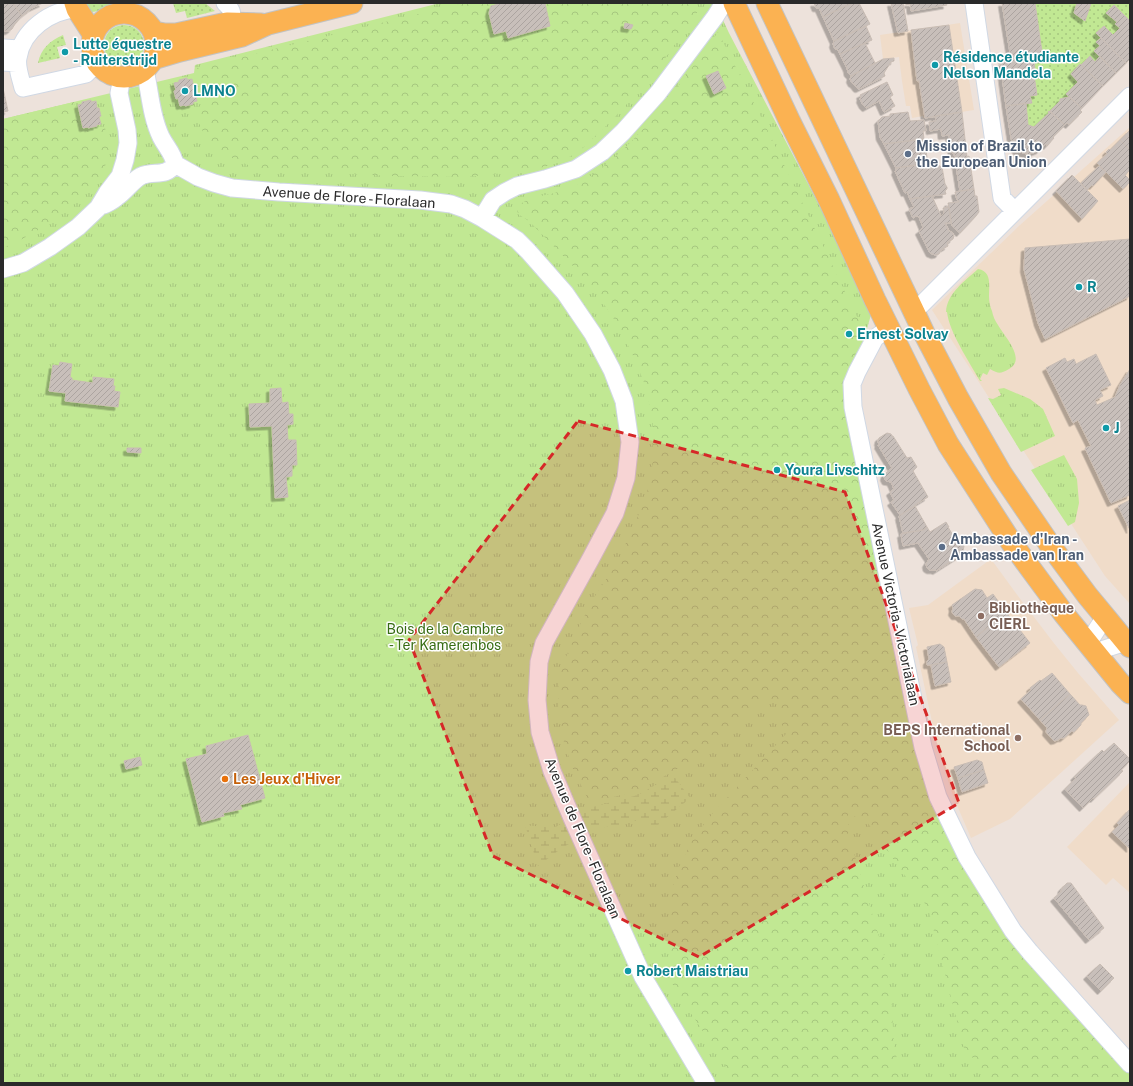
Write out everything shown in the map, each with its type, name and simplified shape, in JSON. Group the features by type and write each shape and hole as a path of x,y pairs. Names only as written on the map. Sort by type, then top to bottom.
{"main road":[{"path":"268,24 226,13 176,34 165,34 150,19 128,13 117,13 106,17 98,24 93,34 91,44 92,54 102,69 110,74 122,77 134,76 149,64 180,51 242,36 268,24 352,3"},
{"path":"767,3 914,312 958,398 1000,472 1050,545 1087,595 1128,645"},
{"path":"728,4 787,115 829,200 888,328 948,444 1011,542 1064,614 1130,693"},
{"path":"76,6 93,34"},
{"path":"149,64 156,46 150,19"},
{"path":"888,328 914,312"}],"street":[{"path":"974,3 1002,198 1015,211"},
{"path":"482,218 493,200 504,192 517,186 576,169 602,152 623,132 658,93 715,17 728,4"},
{"path":"14,58 28,35 41,22 76,6"},
{"path":"3,48 14,58 23,88 86,74 97,63"},
{"path":"98,208 117,198 134,181 142,176 170,171 175,164 174,157 161,137 153,115 149,64"},
{"path":"3,269 23,263 50,247 78,227 98,208 120,176 128,143 127,130 119,93 122,77"},
{"path":"914,312 1130,96"},
{"name":"Avenue de Flore - Floralaan","path":"175,164 198,177 232,188 420,200 451,204 465,209 517,240 528,250 565,293 594,334 612,370 624,401 630,442 626,478 615,512 544,643 539,662 537,700 540,732 552,771 580,838 643,977 706,1083"},
{"name":"Avenue Victoria - Victorialaan","path":"888,328 875,338 857,372 852,384 853,407 924,747 938,797 967,857 1013,931 1130,1064"},
{"path":"1105,617 1092,648 1128,645"}],"highlighted area":[{"path":"578,421 845,492 959,803 699,957 493,856 409,640"}],"shaded area":[{"path":"960,23 974,110 923,118 923,116 912,118 910,106 906,106 899,57 883,59 880,35"},
{"path":"1130,127 1130,604 1105,576 932,310 1020,225"},
{"path":"991,559 1053,642 1119,720 1010,819 971,838 953,796 937,745 916,647 918,645 909,608 928,605"},
{"path":"1130,782 1130,893 1113,878 1106,885 1067,847"}],"green space":[{"path":"79,3 119,3 100,10 88,12"},
{"path":"173,3 205,3 215,11 187,18 185,11 176,13"},
{"name":"Bois de la Cambre - Ter Kamerenbos","path":"440,3 715,3 729,33 873,308 854,373 919,749 968,862 1130,1068 1130,1083 3,1083 3,119 194,73 195,65"},
{"path":"463,3 695,3 698,11 655,73 612,120 575,154 544,167 467,177 390,176 263,169 242,163 226,155 214,147 207,139 199,122 195,108 202,106 194,75 197,74 197,68"},
{"path":"1035,3 1077,3 1074,13 1085,21 1091,3 1130,3 1130,21 1114,5 1107,12 1117,22 1116,24 1120,28 1113,35 1104,26 1097,33 1101,38 1097,42 1100,46 1094,51 1100,56 1095,62 1080,65 1071,74 1078,82 1067,94 1069,97 1060,99 1060,101 1048,112 1049,113 1034,127 1028,125 1026,103 1030,96 1037,95 1034,75 1032,75 1032,72 1035,71 1034,61 1043,59"},
{"path":"128,25 135,28 141,34 144,45 143,53 135,62 128,65 120,65 113,62 105,53 104,41 107,34 116,26"},
{"path":"718,32 766,127 861,325 862,338 848,377 931,800 1092,1032 1130,1073 1130,1083 995,1083 964,1048 928,908 865,819 848,815 848,833 883,950 891,996 894,1045 900,1074 904,1083 736,1083 664,971 670,962 672,943 670,915 672,892 678,869 694,837 713,813 786,734 779,716 776,697 756,708 717,745 637,791 590,803 573,769 563,739 558,706 559,683 562,666 593,599 617,563 646,498 653,462 653,423 646,387 631,351 616,322 593,288 529,221 518,214 517,209 520,204 535,197 553,194 577,185 603,167 622,151 657,113"},
{"path":"63,35 66,45 57,47 60,58 38,63 44,49 54,40"},
{"path":"74,102 82,132 105,127 109,154 104,169 94,184 66,211 33,233 3,248 3,119"},
{"path":"978,269 982,270 988,276 989,302 994,317 1009,341 1016,359 1014,365 1004,372 998,373 990,369 987,375 983,373 980,379 982,381 980,381 960,347 946,312 947,305 953,293"},
{"path":"1004,388 1030,399 1043,409 1055,436 1021,452 988,398 993,399 1001,395 998,389"},
{"path":"1064,455 1077,479 1079,503 1075,522 1068,526 1031,470"},
{"path":"673,775 690,798 652,830 634,820 623,825 597,828 562,848 538,866 525,825 554,828 589,808 638,795"}],"building":[{"path":"3,3 13,3 22,16 9,31 3,31"},
{"path":"13,3 43,3 32,8 22,16"},
{"path":"502,3 545,3 550,26 508,38 506,31 494,34 489,13 491,6"},
{"path":"814,3 852,3 823,17 819,8 816,8"},
{"path":"852,3 859,3 870,24 834,41 823,17"},
{"path":"891,3 903,3 908,31 898,33"},
{"path":"906,3 946,3 947,5 911,11 910,4 906,5"},
{"path":"1002,3 1035,3 1043,59 1028,61 1027,56 1011,59"},
{"path":"1077,3 1091,3 1085,21 1074,13"},
{"path":"1114,5 1130,21 1130,59 1126,63 1096,33 1104,26 1113,35 1120,28 1115,24 1117,22 1106,13"},
{"path":"625,23 633,25 631,29 624,28"},
{"name":"Résidence étudiante Nelson Mandela","path":"949,25 962,112 925,118 919,80 917,81 911,30"},
{"path":"866,26 872,40 840,54 838,50 835,49 833,44 834,41"},
{"path":"1101,38 1126,63 1116,73 1094,51 1100,46 1096,42"},
{"path":"865,43 875,63 851,76 848,73 840,54"},
{"path":"1027,56 1028,61 1034,61 1035,71 1002,76 1000,63 1003,63 1003,59"},
{"path":"1090,56 1095,62 1100,56 1116,73 1103,86 1081,65"},
{"path":"894,58 894,61 891,62 884,73 885,76 859,89 852,83 850,79 851,76 883,59"},
{"path":"1080,64 1103,86 1082,108 1066,94 1078,82 1071,74"},
{"path":"718,71 726,88 714,94 706,76"},
{"path":"1032,72 1032,75 1034,75 1037,95 1030,96 1032,103 1006,106 1002,76"},
{"path":"187,78 187,80 192,79 197,101 193,102 193,104 180,106 178,98 176,99 174,83"},
{"path":"887,82 893,95 890,97 895,106 884,112 879,101 866,108 860,99 860,95"},
{"path":"3,88 8,111 3,112"},
{"path":"1069,97 1082,108 1080,110 1082,112 1069,125 1067,123 1065,125 1050,111 1060,101 1060,99"},
{"path":"91,100 91,102 96,101 97,108 99,108 101,124 83,128 78,105 82,104 82,102"},
{"path":"1026,103 1028,125 1034,127 1049,113 1049,111 1065,125 1053,137 1054,138 1047,146 1046,144 1040,150 1030,155 1017,151 1013,145 1006,106"},
{"path":"908,112 910,121 924,120 926,131 923,131 924,139 884,144 880,137 878,121 882,117 890,116 890,114"},
{"path":"962,112 967,157 969,156 974,189 960,191 954,153 952,153 949,135 942,136 941,129 930,131 929,122 936,121 935,116"},
{"path":"1130,130 1130,150 1120,140"},
{"name":"Mission of Brazil to the European Union","path":"924,139 928,163 896,168 884,144"},
{"path":"1120,140 1130,150 1130,170 1125,175 1130,182 1123,189 1097,163 1107,154 1106,152 1109,149 1110,150"},
{"path":"926,164 927,167 935,164 942,167 945,184 947,187 945,191 946,194 910,199 907,192 905,193 895,171 896,168"},
{"path":"1099,166 1106,172 1093,186 1092,185 1087,190 1081,183"},
{"path":"1072,175 1098,201 1082,219 1056,191"},
{"path":"974,189 975,196 977,196 979,212 960,233 952,226 948,203 959,202 955,192"},
{"path":"932,196 941,216 944,213 943,208 949,207 951,223 945,223 949,231 952,232 954,236 953,239 947,243 948,246 941,250 939,254 935,255 930,253 919,231 923,227 919,217 916,216 913,218 909,209 914,207 910,199"},
{"name":"R","path":"1130,239 1130,296 1045,339 1038,323 1024,269 1025,248"},
{"name":"J","path":"1096,354 1111,385 1100,390 1103,396 1095,400 1097,405 1115,397 1120,385 1130,369 1130,495 1111,503 1085,448 1091,446 1078,420 1073,423 1046,368 1065,358 1067,362 1074,359 1076,364"},
{"path":"60,362 72,364 70,377 72,380 93,383 93,377 114,379 114,391 120,392 118,407 65,401 66,393 49,391 53,365 59,366"},
{"path":"281,388 282,403 288,402 289,414 293,414 293,424 287,425 288,440 296,440 297,465 292,465 292,476 286,477 288,497 275,498 272,426 250,427 249,404 270,403 270,389"},
{"path":"887,433 893,436 907,458 911,457 917,467 913,471 928,497 900,515 891,502 894,500 890,492 894,489 891,482 886,481 884,477 885,474 892,468 878,445 879,438"},
{"path":"127,448 141,448 141,453 127,452"},
{"path":"1130,500 1130,530 1118,506"},
{"path":"915,506 927,527 923,530 903,533 899,516"},
{"name":"Ambassade d'Iran - Ambassade van Iran","path":"946,522 957,542 964,546 964,553 936,571 930,570 927,568 926,564 929,559 918,543 903,546 901,534 923,530 927,527 930,532"},
{"path":"975,589 982,590 987,598 993,594 1006,612 976,637 964,619 959,616 955,616 952,612 952,605"},
{"path":"1006,612 1030,643 999,667 976,637"},
{"path":"940,644 944,647 947,662 927,665 927,661 929,659 927,647"},
{"path":"947,662 951,682 935,686 931,665"},
{"path":"1052,673 1070,694 1040,720 1021,699 1031,690 1030,688"},
{"path":"1070,694 1080,705 1086,706 1089,715 1074,732 1072,731 1064,738 1054,741 1046,732 1047,728 1040,720"},
{"name":"Les Jeux d'Hiver","path":"248,735 265,798 240,805 242,809 223,813 224,816 202,822 186,759 207,754 206,746"},
{"path":"1114,743 1130,759 1130,761 1121,770 1123,771 1083,808 1065,789 1076,778 1074,777 1102,750 1104,752"},
{"path":"140,757 142,765 126,769 124,761"},
{"path":"977,760 982,762 984,770 958,778 954,767"},
{"path":"984,770 988,783 962,792 958,778"},
{"path":"1130,809 1130,849 1112,832 1119,825 1117,823"},
{"path":"1067,883 1071,883 1104,928 1089,940 1054,898 1061,892 1062,888"},
{"path":"1100,964 1114,978 1101,991 1087,976"}],"place":[{"name":"Lutte équestre - Ruiterstrijd","path":"65,52"},
{"name":"Résidence étudiante Nelson Mandela","path":"935,65"},
{"name":"LMNO","path":"185,91"},
{"name":"Mission of Brazil to the European Union","path":"908,154"},
{"name":"R","path":"1079,287"},
{"name":"Ernest Solvay","path":"849,334"},
{"name":"J","path":"1106,428"},
{"name":"Youra Livschitz","path":"777,470"},
{"name":"Ambassade d'Iran - Ambassade van Iran","path":"942,547"},
{"name":"Bibliothèque CIERL","path":"981,616"},
{"name":"BEPS International School","path":"1018,738"},
{"name":"Les Jeux d'Hiver","path":"225,779"},
{"name":"Robert Maistriau","path":"628,971"}]}
